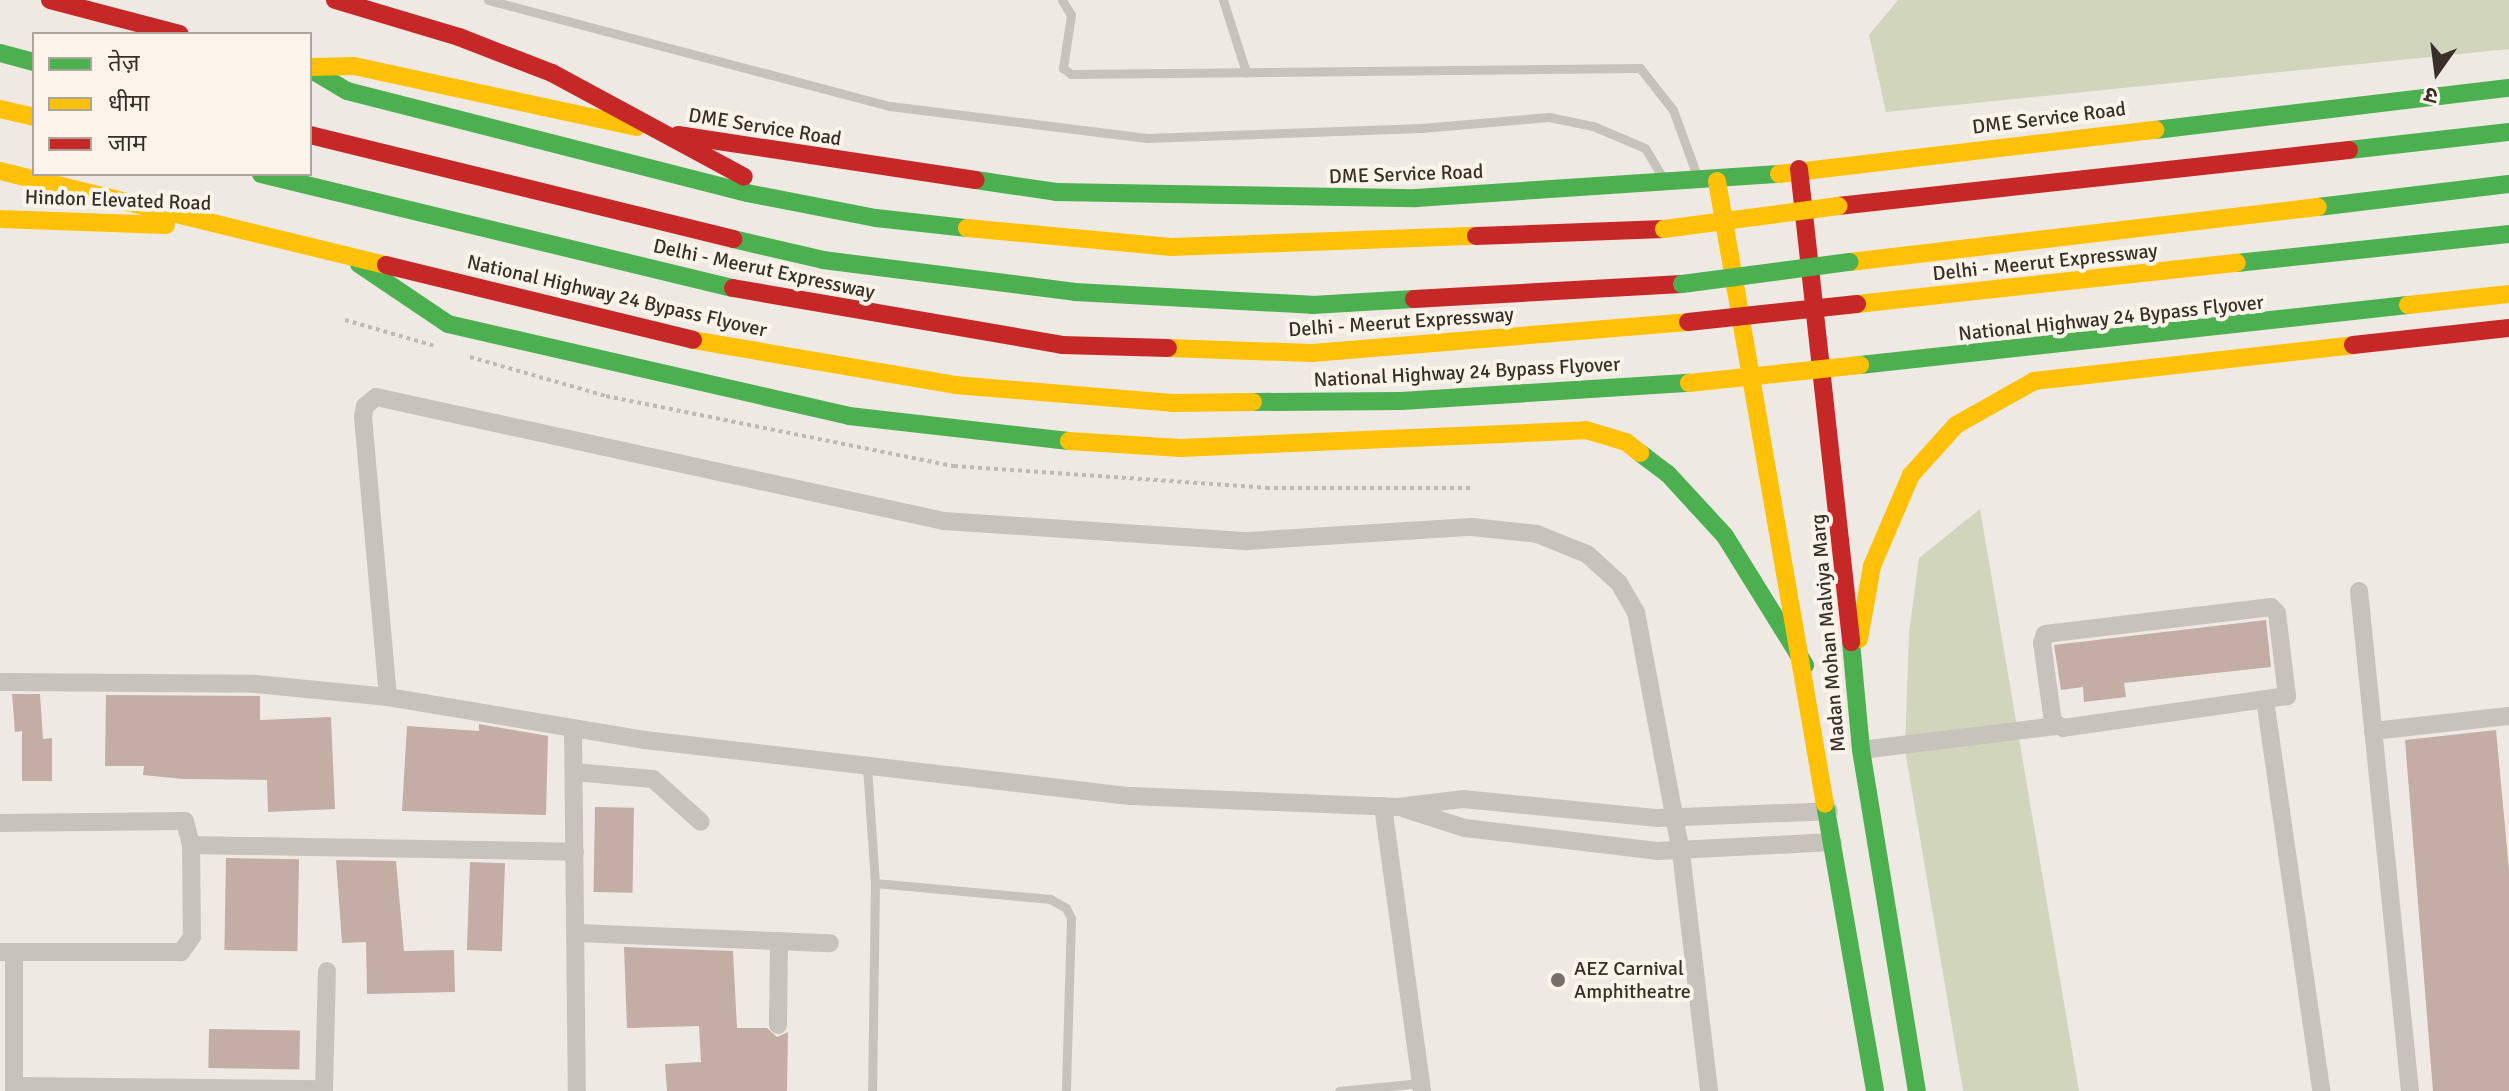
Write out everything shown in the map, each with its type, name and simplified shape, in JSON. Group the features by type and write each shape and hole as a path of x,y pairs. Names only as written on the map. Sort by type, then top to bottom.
{"main road":[{"path":"50,0 172,32"},
{"path":"335,0 459,37 552,73 726,170 820,207"},
{"path":"0,53 32,61"},
{"name":"DME Service Road","path":"312,68 354,66 654,131 933,177 1085,193 1416,198 1708,181 2509,88"},
{"path":"312,69 347,91 820,207 876,218 1171,247 1664,229 2509,132"},
{"path":"0,109 32,117"},
{"name":"Delhi - Meerut Expressway","path":"312,136 540,195 823,260 1075,292 1312,305 1682,284 2509,184"},
{"name":"Madan Mohan Malviya Marg","path":"1799,169 1828,397 1861,750 1917,1091"},
{"path":"0,171 234,226"},
{"name":"Delhi - Meerut Expressway","path":"269,176 783,300 1062,345 1312,353 1688,322 2509,234"},
{"name":"Madan Mohan Malviya Marg","path":"1708,181 1805,665 1875,1091"},
{"name":"Hindon Elevated Road","path":"0,219 234,226"},
{"name":"National Highway 24 Bypass Flyover","path":"234,226 730,349 955,385 1172,403 1401,401 1689,383 2048,348 2509,294"},
{"path":"341,252 448,324 849,416 1065,441 1181,448 1586,430 1626,442 1668,474 1725,536 1805,665"},
{"path":"1854,674 1872,566 1895,504 1933,447 1985,406 2034,381 2509,328"}],"street":[{"path":"388,697 363,417 376,397 944,521 1247,541 1472,527 1537,534 1587,554 1619,583 1636,612 1681,852 1709,1091"},
{"path":"2359,591 2410,1091"},
{"path":"1861,750 2056,726 2265,700 2289,693 2277,613 2271,607 2045,634 2042,643 2056,726"},
{"path":"0,682 256,684 388,697 573,728 1132,796 1390,807 1463,799 1674,816 1829,811"},
{"path":"2265,700 2321,1091"},
{"path":"2373,731 2509,717"},
{"path":"573,728 577,1091"},
{"path":"574,772 653,779 701,822"},
{"path":"1390,807 1465,828 1681,852 1833,842"},
{"path":"1390,807 1422,1087"},
{"path":"0,823 174,819 190,829 191,845 192,937 181,952 7,952 14,1088 324,1090 327,971"},
{"path":"191,845 575,852"},
{"path":"576,933 830,943"},
{"path":"778,1025 779,941"}],"lane":[{"path":"488,0 890,106 1103,133 1177,137 1422,128 1549,117 1593,126 1645,148 1665,182"},
{"path":"1062,0 1071,15 1063,68 1071,74 1640,68 1673,110 1708,181"},
{"path":"1223,0 1246,72"},
{"path":"867,766 875,883 872,1091"},
{"path":"875,883 1050,899 1066,908 1071,918 1066,1091"},
{"path":"1339,1091 1422,1087"}],"green space":[{"path":"1898,0 2509,0 2509,49 1886,112 1869,35"},
{"path":"1980,509 2079,1091 1963,1091 1905,750 1909,633 1919,558"}],"building":[{"path":"2266,620 2271,667 2124,683 2126,697 2084,702 2083,687 2061,690 2054,645"},
{"path":"12,694 40,694 43,739 52,738 52,781 22,781 22,731 15,732"},
{"path":"106,695 260,696 260,720 331,717 335,809 268,812 267,780 183,779 143,775 144,766 105,766"},
{"path":"479,724 548,736 546,815 402,811 407,726 479,731"},
{"path":"2496,730 2509,870 2509,1091 2433,1091 2405,740"},
{"path":"595,807 634,808 633,893 594,892"},
{"path":"226,858 299,859 297,951 224,950"},
{"path":"336,860 396,861 404,951 454,950 455,992 367,994 366,942 342,943"},
{"path":"470,862 505,863 502,951 467,950"},
{"path":"624,947 733,951 737,1028 767,1028 777,1037 788,1032 787,1091 667,1091 665,1064 701,1062 699,1026 627,1028"},
{"path":"209,1029 300,1031 299,1070 208,1068"}],"traffic: fast":[{"path":"0,53 32,61"},
{"path":"312,70 347,91 747,193 876,218 967,228"},
{"path":"2155,130 2509,88"},
{"path":"2349,150 2509,132"},
{"path":"976,180 1056,192 1416,198 1779,174"},
{"path":"269,176 733,288"},
{"path":"2318,207 2509,184"},
{"path":"2237,263 2509,234"},
{"path":"733,239 823,260 1075,292 1312,305 1414,299"},
{"path":"1682,284 1850,262"},
{"path":"359,264 448,324 849,416 1069,441"},
{"path":"1860,365 2408,305"},
{"path":"1253,402 1401,401 1689,383"},
{"path":"1640,453 1668,474 1725,536 1805,665"},
{"path":"1851,642 1861,750 1917,1091"},
{"path":"1825,804 1875,1091"}],"traffic: slow":[{"path":"312,67 354,66 636,127"},
{"path":"0,109 32,117"},
{"path":"1779,174 2155,130"},
{"path":"0,171 386,265"},
{"path":"1717,181 1825,804"},
{"path":"1664,229 1838,206"},
{"path":"1850,262 2318,207"},
{"path":"0,219 166,225"},
{"path":"967,228 1171,247 1476,236"},
{"path":"1857,304 2237,263"},
{"path":"2408,305 2509,294"},
{"path":"1168,348 1312,353 1688,322"},
{"path":"693,340 955,385 1172,403 1253,402"},
{"path":"1859,639 1872,566 1911,475 1956,425 2034,381 2353,345"},
{"path":"1689,383 1860,365"},
{"path":"1069,441 1181,448 1586,430 1626,442 1640,453"}],"traffic: jam":[{"path":"50,0 172,32"},
{"path":"335,0 459,37 552,73 744,177"},
{"path":"312,135 733,239"},
{"path":"678,135 976,180"},
{"path":"1838,206 2349,150"},
{"path":"1799,169 1851,642"},
{"path":"1476,236 1664,229"},
{"path":"386,265 693,340"},
{"path":"1414,299 1682,284"},
{"path":"733,288 1062,345 1168,348"},
{"path":"1688,322 1857,304"},
{"path":"2353,345 2509,328"}],"place":[{"name":"AEZ Carnival Amphitheatre","path":"1558,980"}]}
